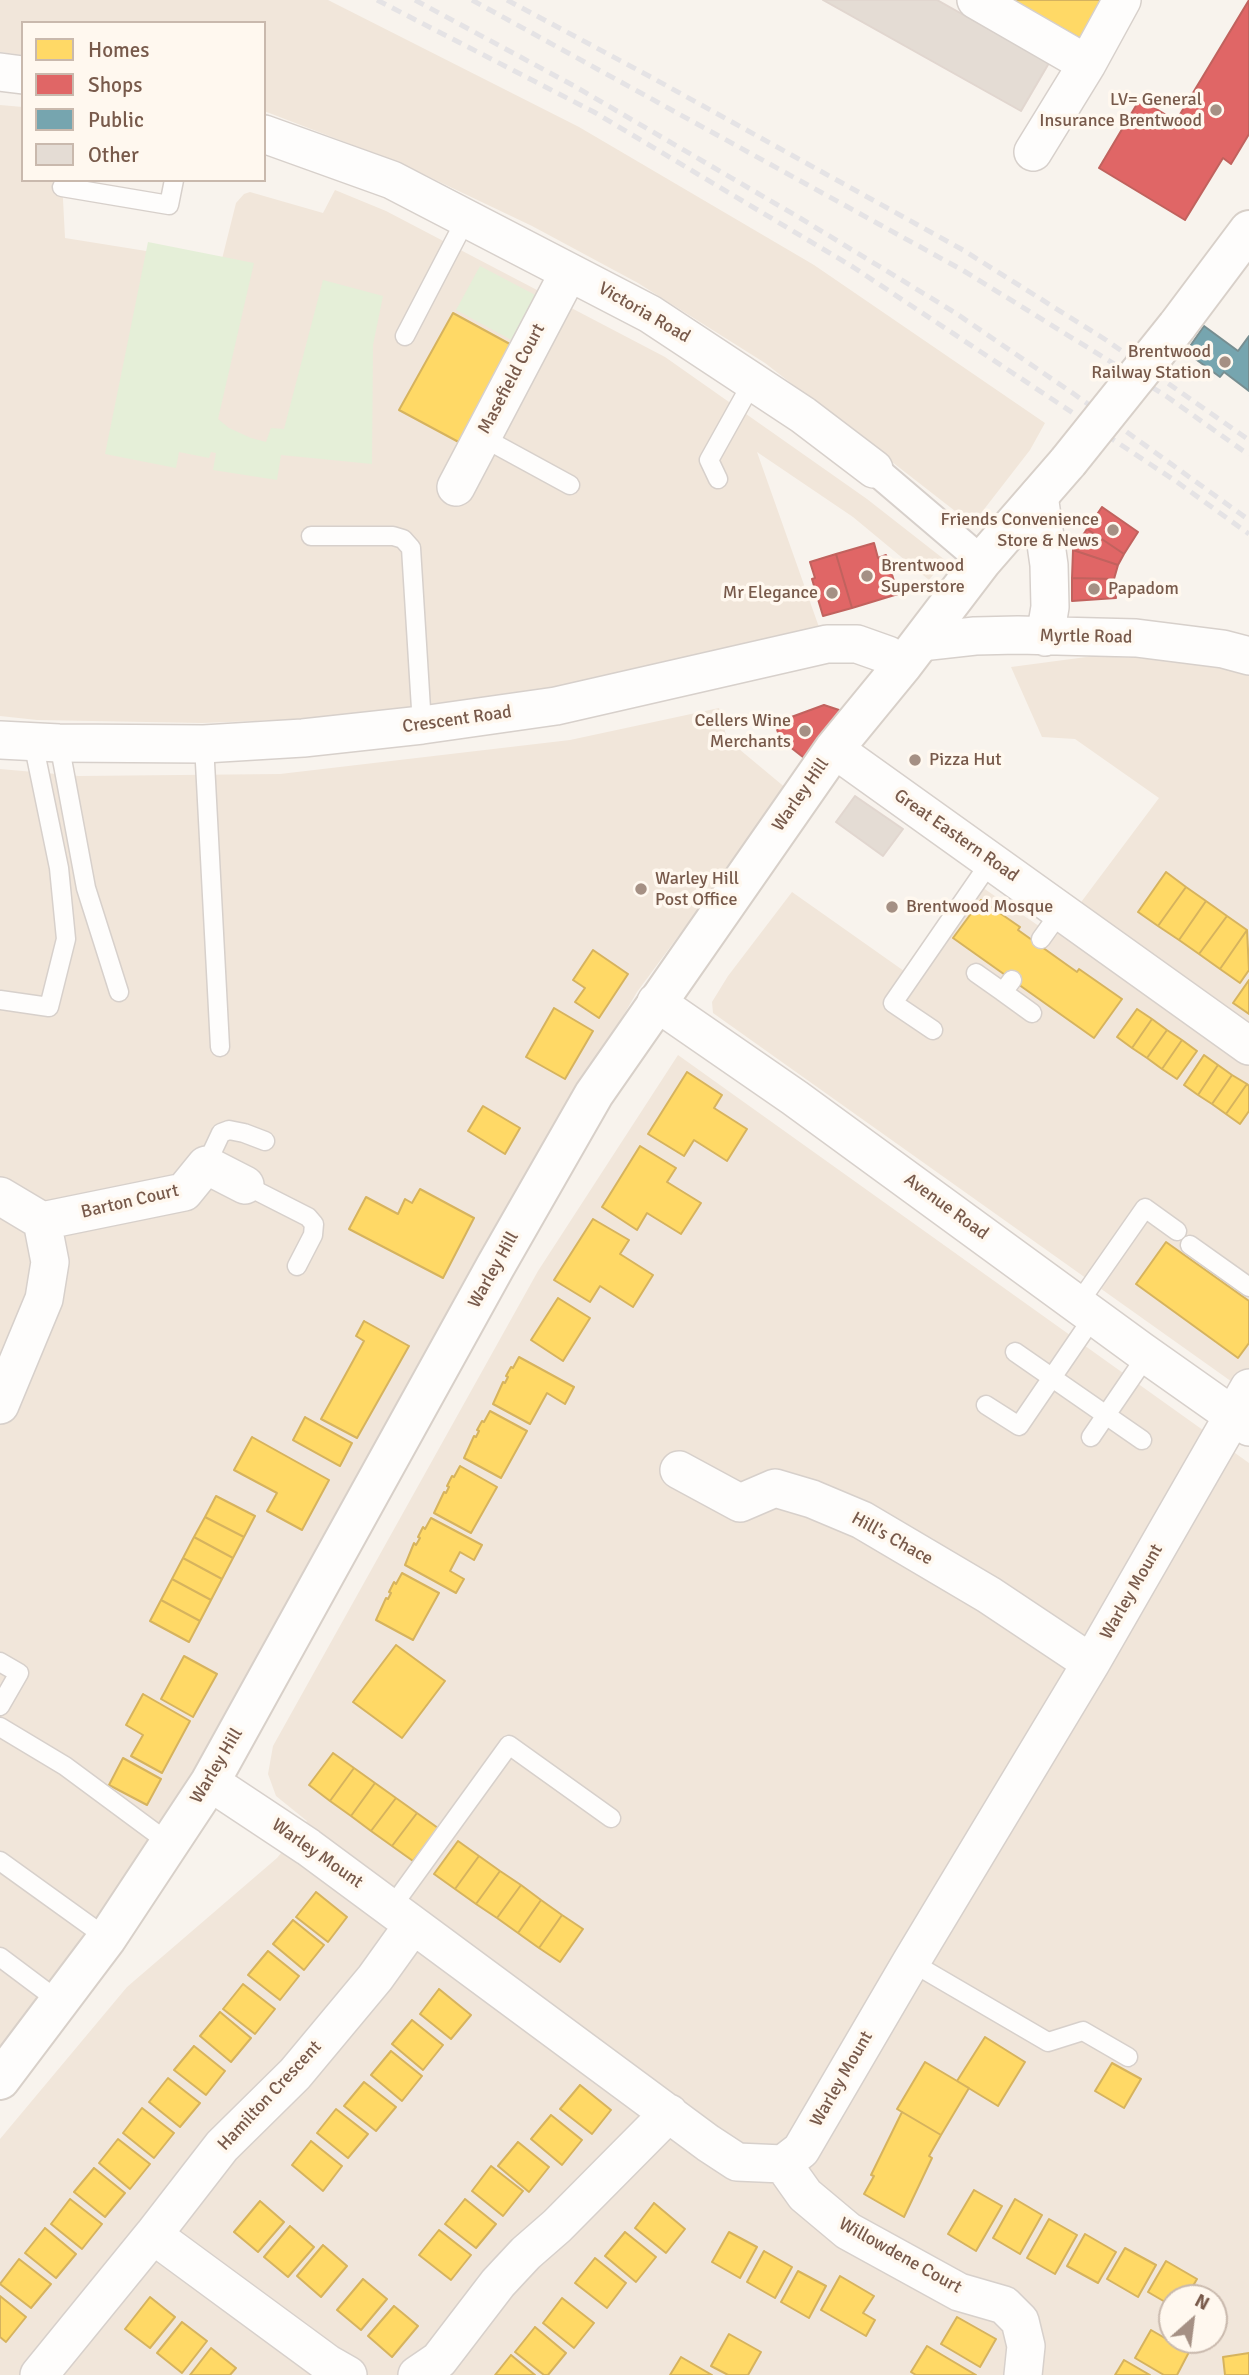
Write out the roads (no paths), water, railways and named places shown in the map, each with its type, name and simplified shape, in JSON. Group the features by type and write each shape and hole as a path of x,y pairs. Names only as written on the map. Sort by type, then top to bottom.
{"main road":[{"name":"Warley Hill","path":"0,2080 107,1938 210,1782 545,1179 594,1094 656,1002 834,749 982,561 1068,462 1177,326 1249,230"}],"street":[{"path":"976,0 1087,64"},
{"path":"1033,152 1087,64 1122,0"},
{"path":"0,72 21,75"},
{"name":"Victoria Road","path":"266,135 392,180 650,314 803,415 874,469 982,561"},
{"name":"Masefield Court","path":"456,486 569,272"},
{"path":"1039,495 1049,565 1050,607 1045,637"},
{"name":"Myrtle Road","path":"911,654 975,636 1136,638 1223,649 1249,656"},
{"name":"Crescent Road","path":"31,742 204,744 303,738 422,726 556,706 827,645 858,644 888,655 911,654"},
{"name":"Great Eastern Road","path":"834,749 991,861 1051,925 1249,1046"},
{"name":"Avenue Road","path":"656,1002 795,1098 1147,1355 1244,1410"},
{"path":"206,1166 245,1185"},
{"name":"Barton Court","path":"42,1221 184,1192 206,1166"},
{"path":"0,1196 42,1221 50,1262 44,1299 0,1405"},
{"name":"Warley Mount","path":"210,1782 308,1847 737,2162 783,2164 801,2150 911,1962 1244,1410"},
{"name":"Hill's Chace","path":"679,1470 740,1503 775,1488 812,1499 862,1520 989,1595 1091,1663"},
{"name":"Hamilton Crescent","path":"39,2375 222,2146 295,2074 374,1978 402,1917"},
{"path":"417,2375 439,2361 498,2283 526,2252 557,2226 669,2113"},
{"name":"Willowdene Court","path":"783,2164 805,2195 848,2231 959,2292 1004,2305 1020,2321 1026,2346 1023,2375"},
{"path":"153,2235 327,2363 348,2375"}],"lane":[{"path":"62,187 169,205 174,182"},
{"path":"405,336 467,218"},
{"path":"718,480 709,460 753,382"},
{"path":"482,437 570,485"},
{"path":"311,536 393,536 403,540 411,548 422,726"},
{"path":"31,742 86,888 118,992"},
{"path":"0,1000 49,1007 65,939 59,868 31,742"},
{"path":"204,744 220,1047"},
{"path":"933,1030 893,1003 991,861"},
{"path":"976,973 1008,986 1032,1013"},
{"path":"206,1166 220,1133 229,1130 265,1141"},
{"path":"245,1185 309,1217 314,1224 313,1235 296,1266"},
{"path":"986,1405 1018,1426 1052,1378 1086,1310 1145,1208 1177,1231"},
{"path":"1190,1245 1249,1287"},
{"path":"1015,1352 1142,1440"},
{"path":"1091,1437 1147,1355"},
{"path":"0,1662 19,1673 0,1706"},
{"path":"0,1727 65,1766 169,1843"},
{"path":"402,1917 509,1745 611,1818"},
{"path":"0,1861 107,1938"},
{"path":"0,1957 60,2002"},
{"path":"911,1962 1048,2042 1083,2031 1128,2057"}],"railway":[{"path":"377,0 594,112 853,267 1177,482 1249,534"},
{"path":"415,0 576,87 954,312 1074,394 1249,520"},
{"path":"472,0 964,271 1166,396 1249,455"},
{"path":"507,0 963,250 1106,340 1249,440"}],"place":[{"name":"LV= General Insurance Brentwood","path":"1216,110"},
{"name":"Brentwood Railway Station","path":"1225,362"},
{"name":"Friends Convenience Store & News","path":"1113,530"},
{"name":"Brentwood Superstore","path":"867,576"},
{"name":"Papadom","path":"1094,589"},
{"name":"Mr Elegance","path":"832,593"},
{"name":"Cellers Wine Merchants","path":"805,731"},
{"name":"Pizza Hut","path":"915,760"},
{"name":"Warley Hill Post Office","path":"641,889"},
{"name":"Brentwood Mosque","path":"892,907"}]}
